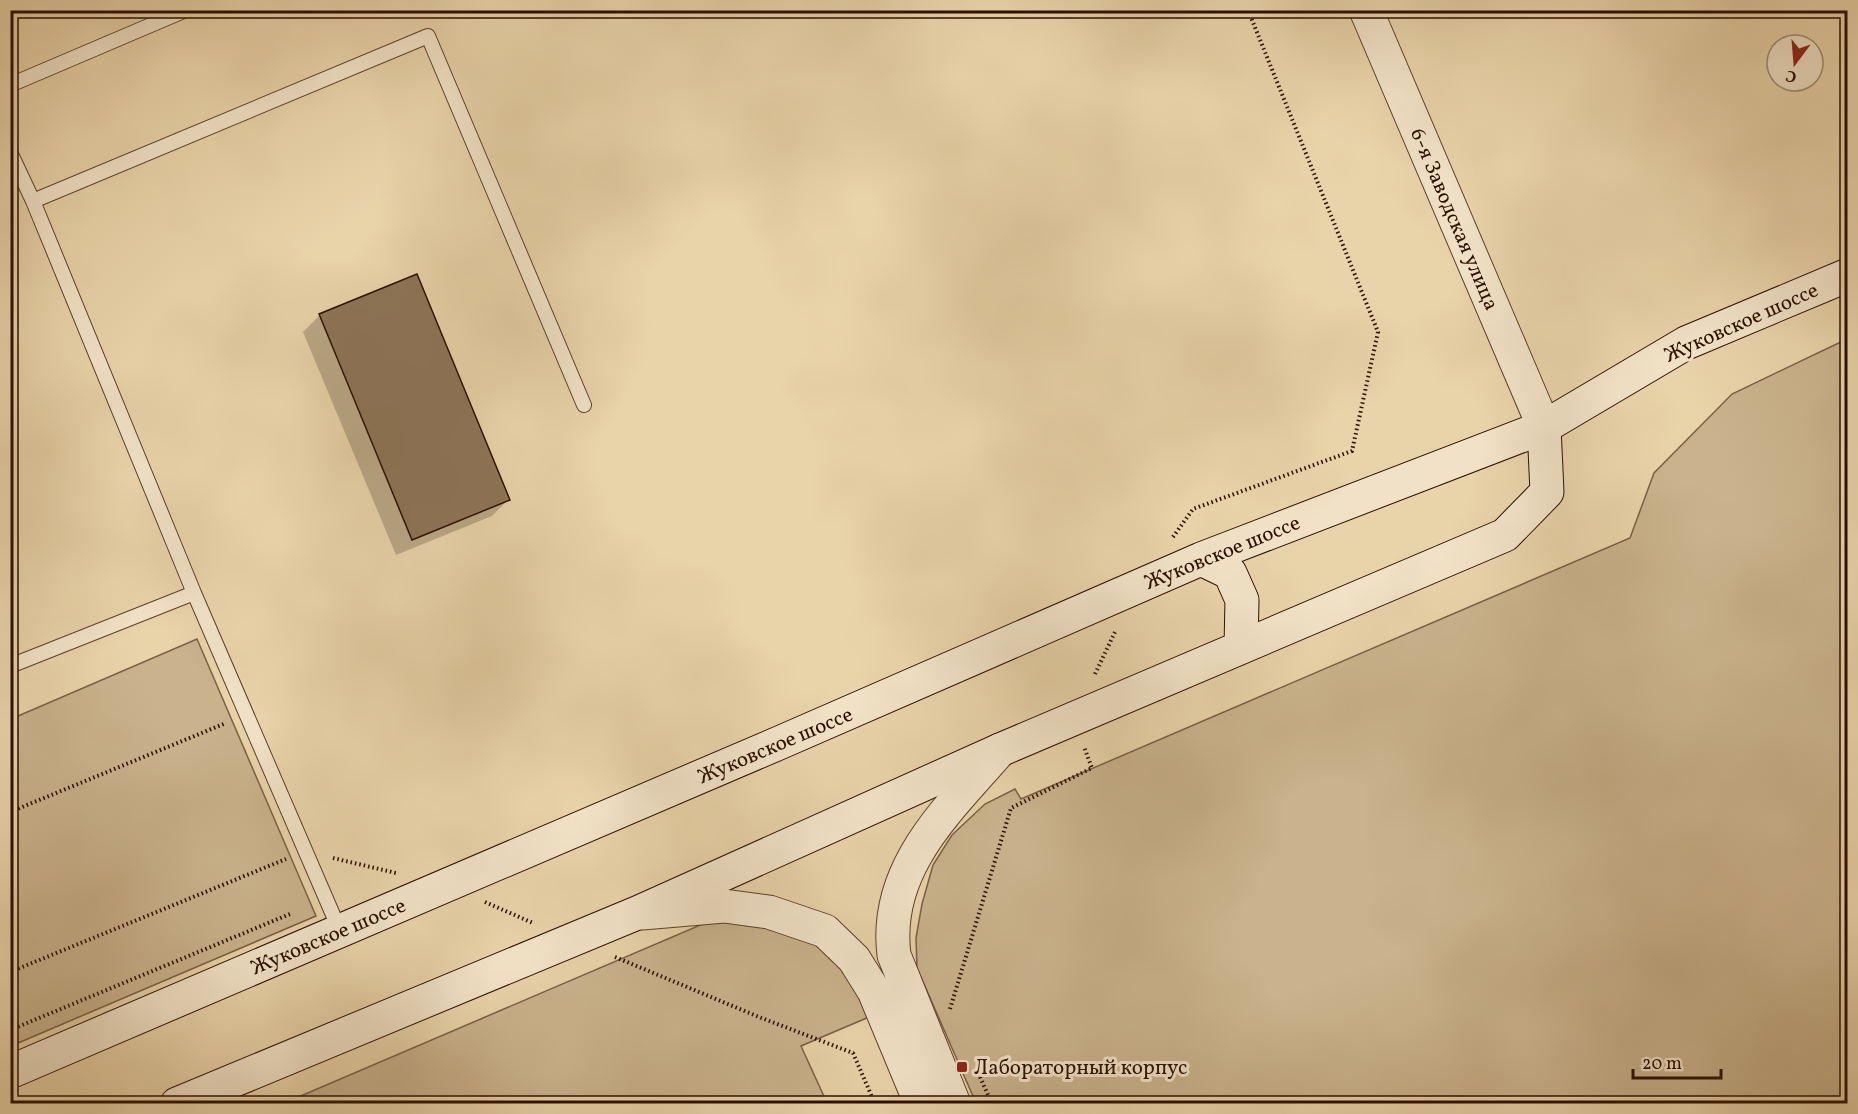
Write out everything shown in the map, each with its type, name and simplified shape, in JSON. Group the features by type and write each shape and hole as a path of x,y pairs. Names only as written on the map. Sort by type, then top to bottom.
{"main road":[{"name":"6-я Заводская улица","path":"1366,10 1544,427"},
{"name":"Жуковское шоссе","path":"10,1071 779,743 1201,559 1544,427 1686,343 1848,275"},
{"path":"177,1104 637,913 1000,750 1505,535 1546,492 1544,427"},
{"path":"1201,559 1230,573 1242,600 1241,646"},
{"path":"954,1104 894,955 892,938 896,899 905,874 919,848 940,819 1000,750"},
{"path":"637,913 724,906 769,912 825,931 855,959 874,991 921,1104"}],"lane":[{"path":"10,85 186,10"},
{"path":"33,201 428,36 584,405"},
{"path":"10,152 33,201 194,593 340,931"},
{"path":"10,666 194,593"}],"path":[{"path":"10,812 246,715"},
{"path":"10,972 306,851"},
{"path":"10,1030 290,914"}],"shaded area":[{"path":"1847,339 1847,1103 976,1103 917,968 916,938 922,904 933,865 952,835 985,804 1015,789 1021,799 1630,538 1654,473 1732,394"},
{"path":"197,639 316,916 11,1046 11,719"},
{"path":"723,921 801,933 838,960 862,1001 869,1017 801,1046 827,1103 282,1104 705,923"}],"building":[{"path":"417,274 510,500 412,540 319,314"}],"place":[{"name":"Лабораторный корпус","path":"962,1067"}]}
